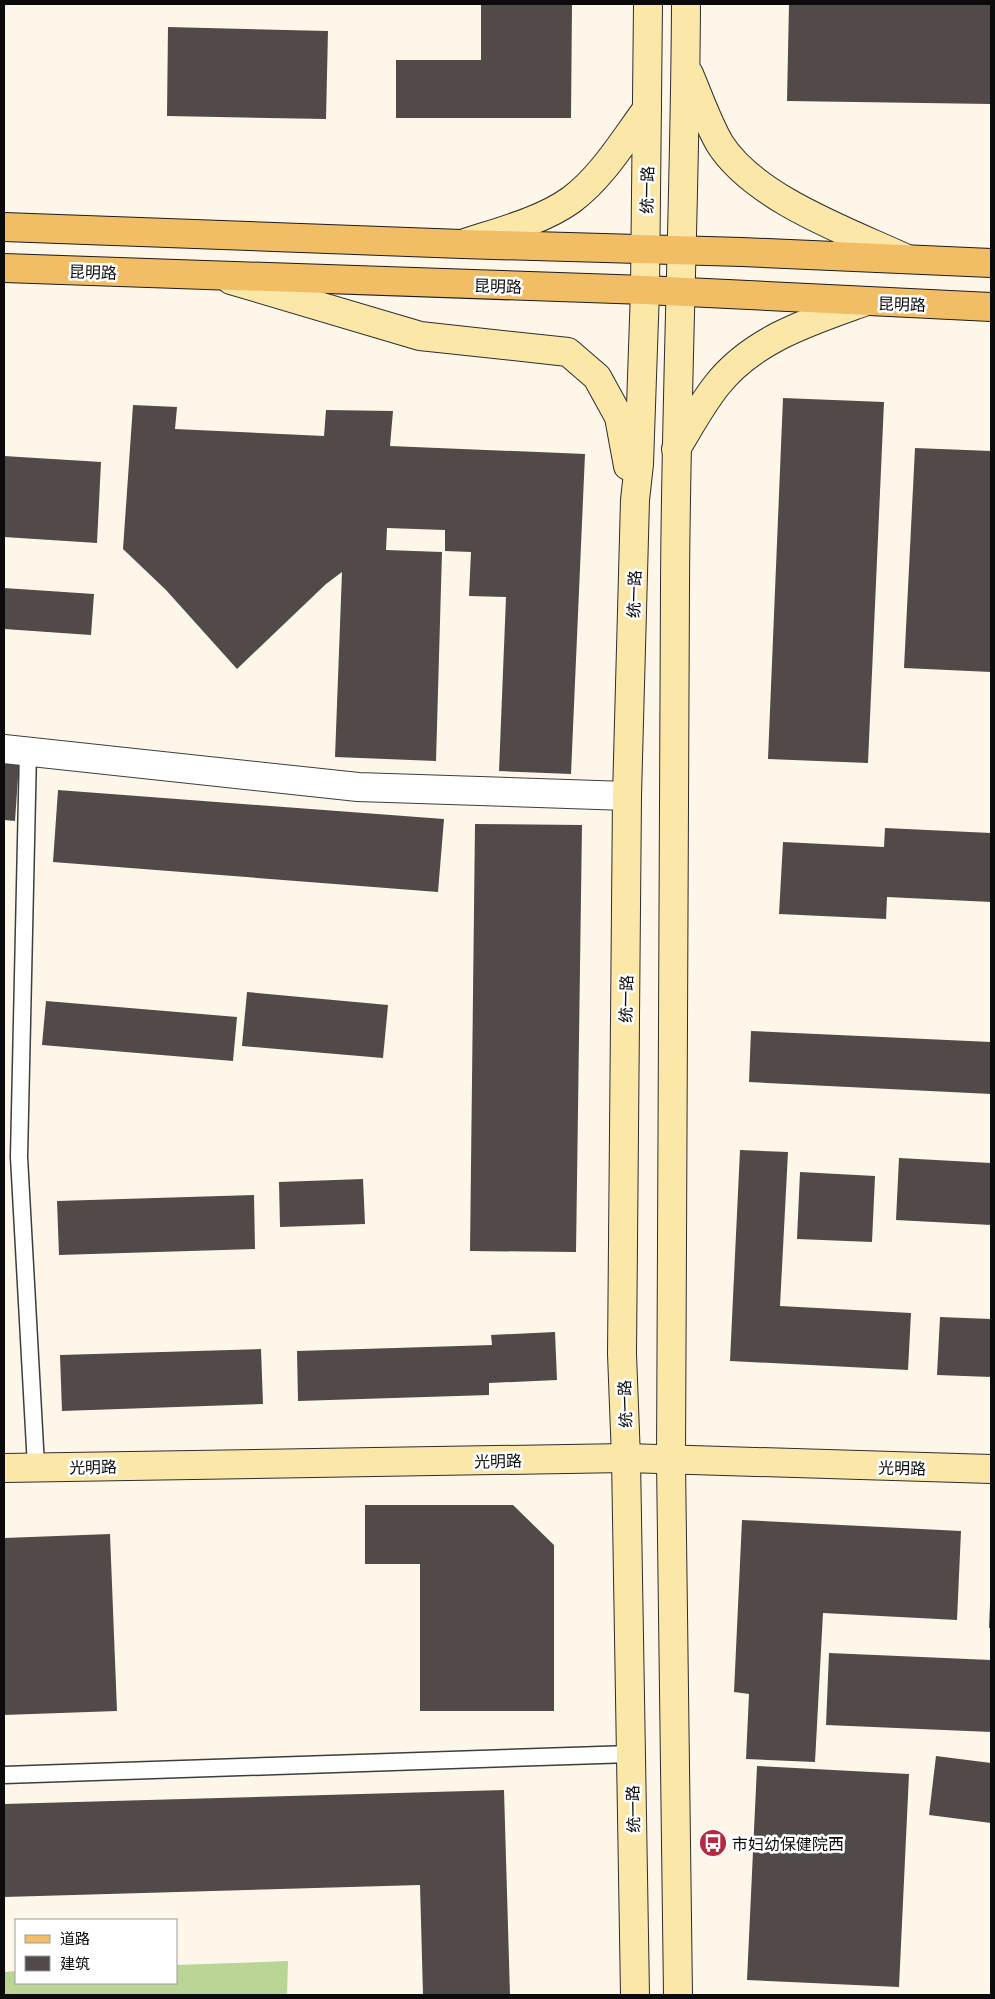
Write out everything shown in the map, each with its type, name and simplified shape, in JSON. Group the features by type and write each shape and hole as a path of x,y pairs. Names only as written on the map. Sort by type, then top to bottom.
{"main road":[{"name":"统一路","path":"635,1995 626,1458 622,1354 627,796 635,500 640,464 645,290 648,4"},
{"path":"678,1995 672,1461 676,449 686,4"},
{"path":"685,67 720,144 748,175 783,199 805,211 907,259"},
{"path":"462,244 529,221 570,200 590,183 602,169 647,109"},
{"path":"4,227 462,244 645,248 991,263"},
{"name":"昆明路","path":"4,268 645,290 991,307"},
{"path":"217,276 420,336 568,352 597,377 619,417 635,500"},
{"path":"676,449 717,385 745,356 791,329 864,302"},
{"name":"光明路","path":"4,1468 626,1458 672,1461 991,1469"}],"street":[{"path":"16,750 358,787 627,796"}],"lane":[{"path":"16,750 19,1157 36,1466"},
{"path":"4,1775 631,1754"}],"green space":[{"path":"288,1961 287,1995 4,1995 4,1972 15,1971 15,1984 178,1984 178,1965"}],"building":[{"path":"481,4 572,4 571,118 396,118 396,60 481,60"},
{"path":"789,4 991,4 991,104 787,101"},
{"path":"168,27 328,31 326,119 167,116"},
{"path":"783,398 884,402 868,763 768,759"},
{"path":"133,405 177,407 175,429 324,436 326,410 393,411 390,446 585,454 571,774 499,771 506,597 469,596 471,552 445,551 445,530 387,528 386,550 442,552 436,761 335,757 342,572 326,584 237,669 166,590 123,549"},
{"path":"915,448 991,451 991,672 904,668"},
{"path":"4,456 101,462 97,543 4,537"},
{"path":"4,588 94,594 91,635 4,629"},
{"path":"4,762 19,763 15,821 4,820"},
{"path":"58,790 444,819 438,892 53,862"},
{"path":"475,824 582,825 576,1252 470,1251"},
{"path":"885,828 991,833 991,902 887,897 886,919 779,914 783,842 884,847"},
{"path":"247,992 388,1005 383,1058 242,1046"},
{"path":"46,1001 237,1017 233,1061 42,1045"},
{"path":"751,1031 991,1042 991,1094 749,1082"},
{"path":"740,1150 788,1152 780,1306 911,1313 908,1370 730,1361"},
{"path":"899,1158 991,1163 991,1225 896,1220"},
{"path":"800,1172 875,1176 872,1242 797,1239"},
{"path":"363,1179 365,1224 280,1227 279,1182"},
{"path":"254,1195 255,1249 59,1255 57,1201"},
{"path":"940,1317 991,1319 991,1377 937,1375"},
{"path":"555,1332 557,1380 489,1383 489,1395 298,1401 297,1351 492,1345 491,1335"},
{"path":"261,1349 263,1404 62,1411 60,1355"},
{"path":"365,1505 513,1505 554,1545 554,1711 420,1711 420,1564 365,1564"},
{"path":"742,1520 961,1531 957,1620 823,1613 815,1762 746,1759 749,1694 734,1692"},
{"path":"110,1534 117,1711 4,1715 4,1538"},
{"path":"990,1604 991,1628 989,1628"},
{"path":"829,1653 991,1660 991,1732 826,1725"},
{"path":"936,1756 991,1763 991,1823 929,1815"},
{"path":"757,1766 909,1774 899,1987 747,1980"},
{"path":"504,1790 510,1995 423,1995 420,1885 4,1897 4,1804"}],"place":[{"name":"市妇幼保健院西","path":"713,1843"}]}
